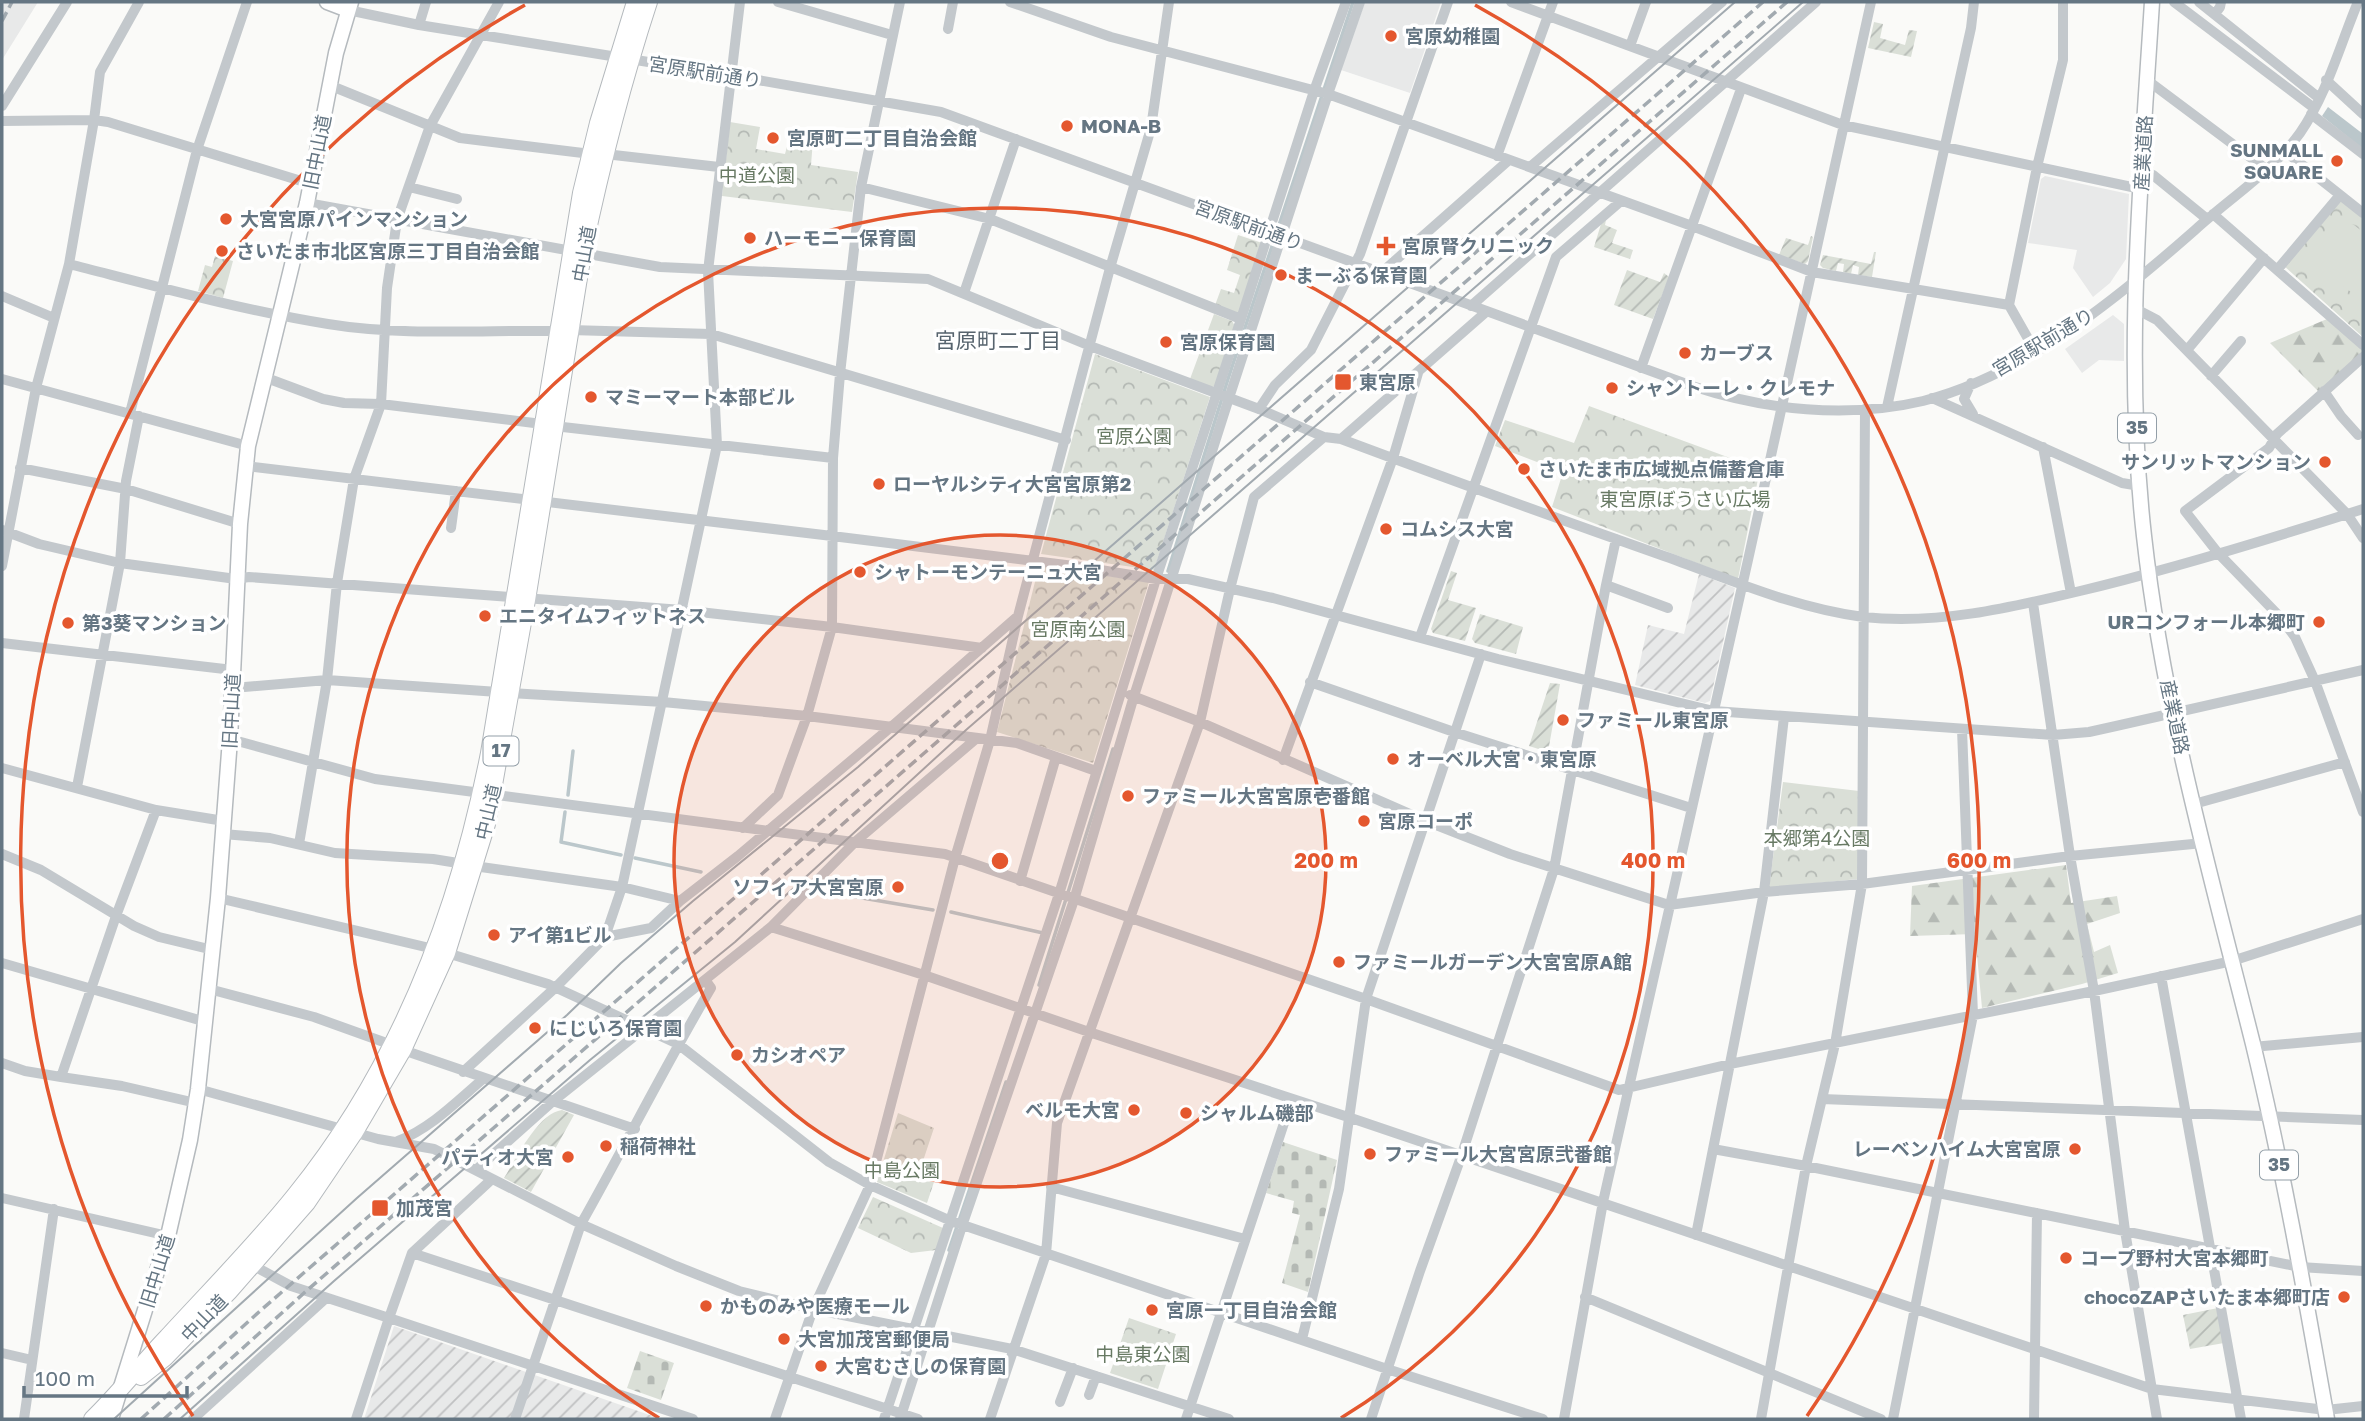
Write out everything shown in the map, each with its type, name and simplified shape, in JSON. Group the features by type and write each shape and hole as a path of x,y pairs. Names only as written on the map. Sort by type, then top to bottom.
{"highway":[{"name":"中山道","path":"92,1419 119,1393 165,1358 254,1265 307,1203 397,1047 440,951 469,865 487,793 577,252 598,154 624,59 635,2"},
{"name":"中山道","path":"624,59 649,2"},
{"name":"中山道","path":"119,1393 156,1348 240,1260 349,1130"}],"main road":[{"name":"宮原駅前通り","path":"327,2 350,6"},
{"name":"産業道路","path":"2151,2 2136,309 2136,410 2149,575 2173,712 2269,1118 2327,1414"},
{"name":"旧中山道","path":"111,1419 168,1236 184,1171 197,1096 218,898 233,688 236,579 248,446 307,203 329,85 350,6"}],"street":[{"path":"2,106 67,2"},
{"path":"2,566 4,531 36,388 69,264 100,72 139,2"},
{"path":"77,787 120,563 134,415 162,287 197,150 247,2"},
{"path":"419,25 426,2"},
{"path":"299,844 327,680 337,583 354,479 381,404 387,288 397,220 430,126 499,2"},
{"path":"463,1072 556,987 605,937 622,887 717,445 708,271 729,75 740,2"},
{"path":"778,2 892,35"},
{"path":"743,828 778,795 807,716 832,627 833,458 839,373 862,187 900,2"},
{"path":"948,29 953,2"},
{"path":"1010,2 1111,37 1327,94 1812,272 2009,305"},
{"path":"775,1419 814,1309 870,1185 955,858 990,740 1032,561 1110,268 1151,128 1169,2"},
{"path":"1028,1010 1065,897 1096,772 1172,578 1223,396 1241,319 1346,2"},
{"path":"894,1414 1065,897 1128,694 1157,579 1281,236 1360,2"},
{"path":"1259,409 1275,385 1311,351 1355,264 1448,2"},
{"path":"1511,2 1656,58 1843,125 2141,189"},
{"path":"1497,156 1553,2"},
{"path":"1630,46 1646,2"},
{"path":"1530,167 1722,2"},
{"path":"1471,306 1816,2"},
{"path":"1564,1419 1602,1202 1783,407 1871,2"},
{"path":"1887,407 1971,28 1974,2"},
{"path":"2035,351 2009,305 2037,167 2063,60 2063,2"},
{"path":"2174,2 2315,107"},
{"path":"2199,2 2315,107 2363,155"},
{"path":"2215,14 2221,2"},
{"path":"2358,2 2363,5"},
{"name":"宮原駅前通り","path":"350,6 419,25 941,112 1719,395 1783,407 1826,410 1887,407 1932,398 1971,383 2035,351 2137,281 2286,152 2315,107 2358,2"},
{"path":"2147,80 2266,169"},
{"path":"2326,80 2363,114"},
{"path":"329,85 460,138 719,167"},
{"path":"1641,368 1741,89"},
{"path":"2,121 108,122 311,184"},
{"path":"964,293 1016,139"},
{"path":"2286,152 2363,213"},
{"path":"1381,273 1510,160"},
{"path":"2142,170 2210,216 2264,258 2363,345"},
{"path":"409,187 457,199"},
{"path":"862,187 990,219 1241,319"},
{"path":"2277,270 2340,195"},
{"path":"1420,637 1556,257 1621,201"},
{"path":"307,203 660,267 928,279 1090,346 1259,409 1324,437 1341,439 1796,603 1864,617 1933,618 2033,603 2149,575 2363,509"},
{"path":"2187,350 2264,258"},
{"path":"69,264 279,316 386,330 711,334 1066,440"},
{"path":"2,296 54,318"},
{"path":"2136,309 2157,320 2187,350 2347,514 2363,538"},
{"path":"1341,439 1486,312"},
{"path":"2211,376 2241,341"},
{"path":"2363,357 2277,434 2269,448 2185,510 2218,553 2281,618 2295,637 2315,681 2363,812"},
{"path":"1283,760 1310,682 1338,614 1392,458 1418,373"},
{"path":"264,377 323,399 365,405 381,404 833,458"},
{"path":"2,379 248,446"},
{"path":"1971,383 1964,399 1974,416"},
{"path":"2324,391 2358,435"},
{"path":"1932,398 2122,483 2140,486"},
{"path":"1760,1419 1806,1166 1835,1044 1862,884 1865,409"},
{"path":"990,1419 1045,1254 1057,1123 1200,722 1254,496 1324,437"},
{"path":"2043,447 2071,593"},
{"path":"246,466 832,536 1157,579 1172,578 1338,614 1480,654 1714,711 2053,735 2089,732 2363,670"},
{"path":"20,468 125,489 240,524"},
{"path":"451,528 456,491"},
{"path":"4,531 39,544 120,563 236,579 249,577 337,583 682,610 982,648"},
{"path":"1371,1419 1461,1157 1554,869 1605,585 1616,540"},
{"path":"1605,585 1668,608"},
{"path":"2033,603 2070,856 2094,991 2125,1231 2157,1419"},
{"path":"605,937 651,928 891,727 1018,615"},
{"path":"2,643 233,670"},
{"path":"1302,1339 1339,1190 1366,999 1480,654"},
{"path":"233,688 327,680 663,702 807,716 1017,743 1096,772"},
{"path":"1310,682 1454,732 1691,808"},
{"path":"1128,694 1200,722 1426,821 1554,869 1669,905 1763,892 1862,884 2070,856 2203,843"},
{"path":"1696,1235 1763,892 1784,717"},
{"path":"1893,1419 1973,1015 1962,729"},
{"path":"477,1169 552,1102 771,928 855,842 977,738"},
{"path":"230,739 375,779 945,854 1366,999 1619,1090 2232,961 2363,919"},
{"path":"1020,881 1056,757"},
{"path":"2194,804 2345,762"},
{"path":"2,768 156,810 335,853 433,859 622,887 680,901"},
{"path":"61,1077 116,916 156,810"},
{"path":"2,854 41,870 116,916 159,937 213,950"},
{"path":"218,898 440,951 556,987 678,1044 829,1162 870,1185 956,1223 1543,1419"},
{"path":"771,928 924,975 2152,1389 2238,1398 2327,1414 2363,1406"},
{"path":"2,963 206,1022"},
{"path":"2161,976 2241,1419"},
{"path":"515,1419 580,1224 711,988 706,981"},
{"path":"209,989 314,1017 483,1079 635,1129"},
{"path":"2253,1047 2363,1037"},
{"path":"2,1063 25,1071 197,1096 378,1139 434,1149 580,1224 739,1291 1012,1349 1228,1419"},
{"path":"397,1141 411,1136 437,1119 483,1079"},
{"path":"1822,1099 2363,1120"},
{"path":"1186,1419 1292,1100"},
{"path":"1713,1149 2300,1267 2363,1271"},
{"path":"356,1419 412,1252 492,1179"},
{"path":"1051,1187 1245,1239"},
{"path":"2,1198 168,1236"},
{"path":"24,1419 54,1209"},
{"path":"2034,1419 2037,1213"},
{"path":"412,1252 894,1414 918,1419"},
{"path":"254,1265 290,1286 325,1299 693,1419"},
{"path":"1585,1297 1881,1419"},
{"path":"193,1419 325,1299"},
{"path":"2,1353 32,1360"},
{"path":"1060,1402 1073,1368"},
{"path":"1089,1395 1096,1376"}],"shaded area":[{"path":"2,2 38,2 2,60"},
{"name":"宮原幼稚園","path":"1365,2 1441,2 1410,93 1341,70"},
{"path":"2328,107 2363,134 2363,149 2322,116"},
{"path":"2045,176 2129,194 2126,259 2110,283 2093,297 2073,268 2077,250 2028,243 2041,179"},
{"path":"2113,315 2124,324 2124,361 2099,360 2082,373 2065,349"},
{"path":"1699,574 1735,588 1710,701 1705,703 1635,685 1648,625 1684,634"},
{"path":"394,1326 661,1419 364,1419"}],"green space":[{"path":"1874,22 1883,24 1880,38 1905,45 1909,30 1917,31 1911,57 1868,48"},
{"name":"中道公園","path":"730,122 760,127 756,149 785,154 790,135 813,140 811,165 858,172 852,212 722,196"},
{"path":"2340,200 2363,218 2363,337 2284,266"},
{"path":"1606,220 1605,225 1617,230 1612,243 1633,250 1630,259 1594,247 1601,224"},
{"path":"2345,224 2354,225 2363,232 2363,303 2344,286 2335,296 2304,266"},
{"path":"1238,235 1262,243 1239,312 1234,315 1214,308 1221,289 1234,293 1240,275 1227,270"},
{"path":"1811,236 1813,237 1808,261 1805,264 1779,255 1786,238 1808,245"},
{"path":"1874,252 1872,277 1858,275 1859,267 1853,265 1851,274 1843,272 1844,264 1838,263 1836,271 1820,265 1823,255 1871,264"},
{"path":"215,256 233,261 223,298 198,291 205,265 212,267"},
{"path":"1627,270 1660,282 1664,273 1669,277 1653,319 1614,305"},
{"path":"1214,314 1232,321 1235,326 1216,385 1212,387 1190,379"},
{"path":"2327,319 2363,350 2363,356 2320,393 2270,343"},
{"name":"宮原公園","path":"1095,354 1210,397 1154,570 1041,554"},
{"name":"東宮原ぼうさい広場","path":"1589,406 1760,469 1738,579 1552,507 1563,472 1495,446 1505,420 1574,443"},
{"name":"宮原南公園","path":"1039,566 1149,582 1093,763 997,732"},
{"path":"1451,571 1457,573 1448,600 1476,608 1465,641 1433,633 1431,629"},
{"path":"1480,614 1523,627 1516,654 1475,643 1472,639"},
{"path":"1550,683 1560,684 1548,752 1529,746"},
{"name":"本郷第4公園","path":"1783,782 1859,791 1858,879 1769,888"},
{"path":"2066,865 2071,903 2117,896 2120,913 2087,924 2094,952 2110,945 2118,973 1982,1008 1975,934 1910,936 1912,886"},
{"path":"562,1110 574,1115 531,1192 504,1178 536,1128 544,1119"},
{"name":"中島公園","path":"898,1113 934,1128 922,1164 937,1173 927,1203 877,1182"},
{"path":"1283,1142 1337,1160 1308,1292 1282,1283 1300,1215 1292,1213 1294,1201 1266,1193"},
{"name":"中島公園","path":"873,1197 943,1228 936,1250 911,1253 858,1228"},
{"path":"2218,1308 2224,1343 2190,1349 2183,1315"},
{"name":"中島東公園","path":"1129,1318 1176,1334 1158,1389 1110,1373"},
{"path":"640,1351 674,1363 661,1400 627,1388"}],"waterway":[{"path":"1168,571 1228,379 1353,2"},
{"path":"1039,985 1113,749"},
{"path":"568,795 573,751"},
{"path":"565,812 561,842 621,855"},
{"path":"635,858 701,872"},
{"path":"821,891 933,910"},
{"path":"951,912 1043,933"},
{"path":"949,1250 1006,1082"}],"tram line":[{"path":"114,1419 357,1198 567,1015 621,963 858,767 1735,2"},
{"path":"180,1419 334,1281 590,1060 735,942 966,730 1803,2"}],"railway":[{"path":"2,21 12,2"},
{"path":"141,1419 260,1311 1763,2"},
{"path":"164,1419 304,1293 1787,2"}],"place":[{"name":"宮原幼稚園","path":"1391,36"},
{"name":"MONA-B","path":"1067,126"},
{"name":"宮原町二丁目自治会館","path":"773,138"},
{"name":"SUNMALL SQUARE","path":"2337,161"},
{"name":"大宮宮原パインマンション","path":"226,219"},
{"name":"ハーモニー保育園","path":"750,238"},
{"name":"宮原腎クリニック","path":"1386,246"},
{"name":"さいたま市北区宮原三丁目自治会館","path":"222,251"},
{"name":"まーぶる保育園","path":"1281,275"},
{"name":"宮原保育園","path":"1166,342"},
{"name":"カーブス","path":"1685,353"},
{"name":"東宮原","path":"1343,382"},
{"name":"シャントーレ・クレモナ","path":"1612,388"},
{"name":"マミーマート本部ビル","path":"591,397"},
{"name":"サンリットマンション","path":"2325,462"},
{"name":"さいたま市広域拠点備蓄倉庫","path":"1524,469"},
{"name":"ローヤルシティ大宮宮原第2","path":"879,484"},
{"name":"コムシス大宮","path":"1386,529"},
{"name":"シャトーモンテーニュ大宮","path":"860,572"},
{"name":"エニタイムフィットネス","path":"485,616"},
{"name":"URコンフォール本郷町","path":"2319,622"},
{"name":"第3葵マンション","path":"68,623"},
{"name":"ファミール東宮原","path":"1563,720"},
{"name":"オーベル大宮・東宮原","path":"1393,759"},
{"name":"ファミール大宮宮原壱番館","path":"1128,796"},
{"name":"宮原コーポ","path":"1364,821"},
{"name":"ソフィア大宮宮原","path":"898,887"},
{"name":"アイ第1ビル","path":"494,935"},
{"name":"ファミールガーデン大宮宮原A館","path":"1339,962"},
{"name":"にじいろ保育園","path":"535,1028"},
{"name":"カシオペア","path":"737,1055"},
{"name":"ベルモ大宮","path":"1134,1110"},
{"name":"シャルム磯部","path":"1186,1113"},
{"name":"稲荷神社","path":"606,1146"},
{"name":"レーベンハイム大宮宮原","path":"2075,1149"},
{"name":"ファミール大宮宮原弐番館","path":"1370,1154"},
{"name":"パティオ大宮","path":"568,1157"},
{"name":"加茂宮","path":"380,1208"},
{"name":"コープ野村大宮本郷町","path":"2066,1258"},
{"name":"chocoZAPさいたま本郷町店","path":"2344,1297"},
{"name":"かものみや医療モール","path":"706,1306"},
{"name":"宮原一丁目自治会館","path":"1152,1310"},
{"name":"大宮加茂宮郵便局","path":"784,1339"},
{"name":"大宮むさしの保育園","path":"821,1366"}],"district":[{"name":"宮原町二丁目","path":"998,341"}]}
